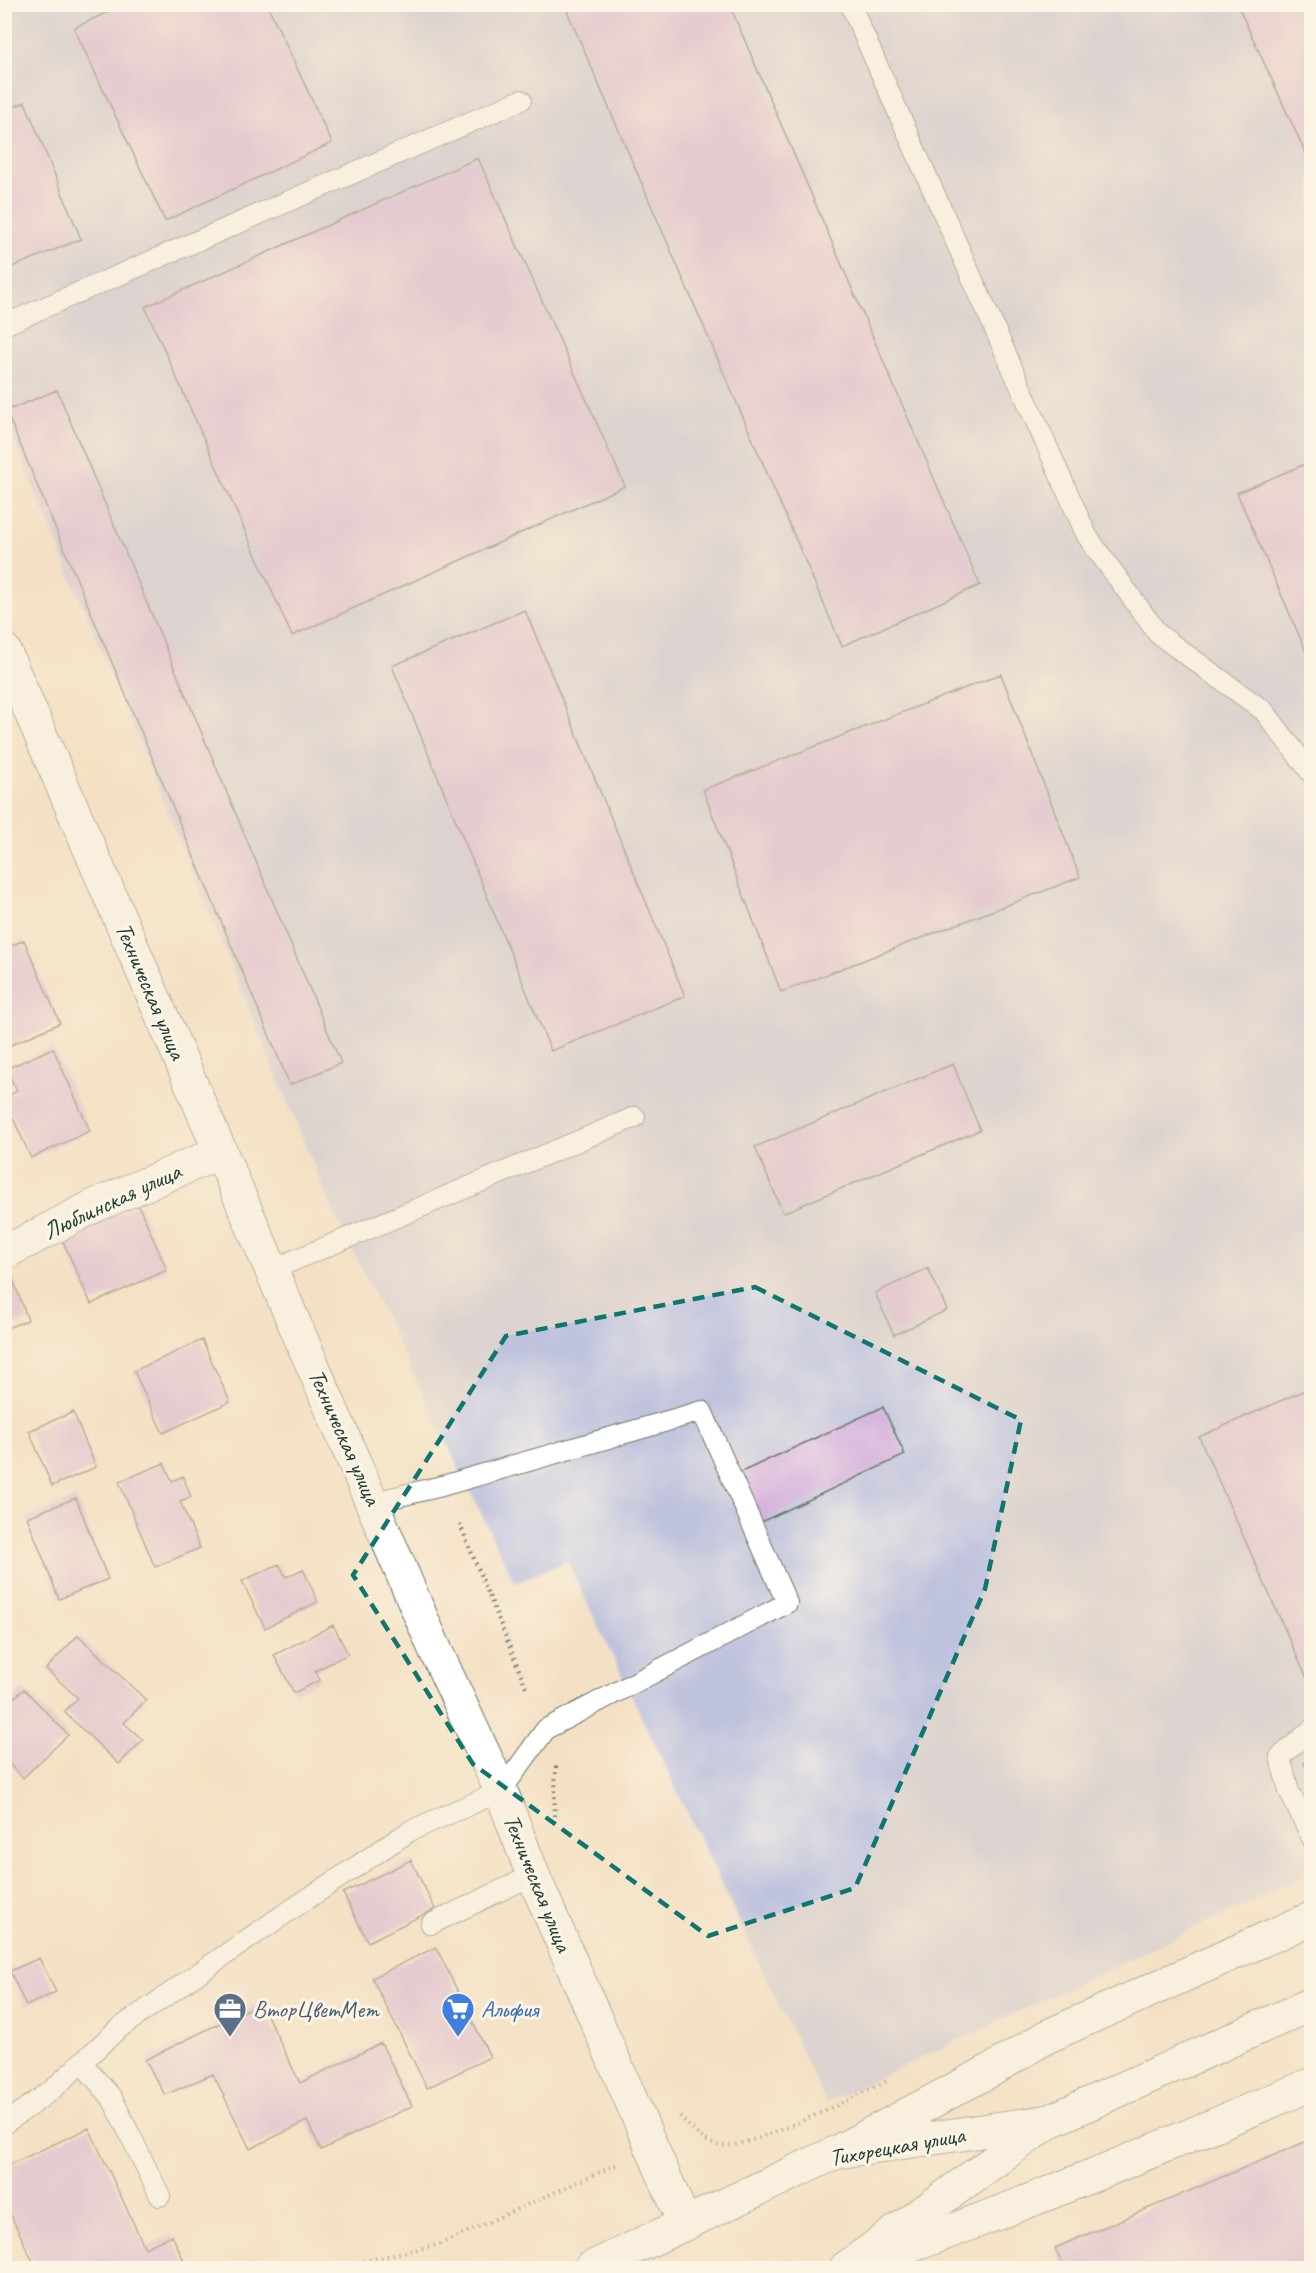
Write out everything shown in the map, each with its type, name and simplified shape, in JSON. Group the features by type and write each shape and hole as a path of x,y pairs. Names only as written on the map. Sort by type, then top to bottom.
{"main road":[{"name":"Техническая улица","path":"4,650 271,1270 374,1502 434,1647 501,1791 533,1875 686,2224"},
{"name":"Люблинская улица","path":"4,1252 94,1206 221,1152"},
{"path":"837,2152 995,2068 1046,2037 1311,1918"},
{"name":"Тихорецкая улица","path":"847,2268 1050,2121 1311,2004"},
{"path":"847,2268 950,2232 1067,2184 1118,2166 1311,2084"},
{"name":"Тихорецкая улица","path":"591,2268 837,2152 1050,2121"}],"lane":[{"path":"850,4 1087,536 1158,634 1264,711 1311,774"},
{"path":"4,325 521,100"},
{"path":"271,1270 635,1117"},
{"path":"4,2124 52,2090 118,2029 410,1831 501,1791 546,1729 787,1603 702,1411 453,1483 374,1502"},
{"path":"1311,1729 1280,1757 1289,1791 1311,1838"},
{"path":"432,1924 533,1875"},
{"path":"81,2062 112,2098 160,2196"}],"path":[{"path":"460,1524 526,1687"},
{"path":"553,1824 556,1765"},
{"path":"675,2111 697,2134 718,2145 731,2145 764,2136 896,2077"},
{"path":"334,2268 440,2244 624,2161"}],"highlighted area":[{"path":"755,1287 1021,1420 985,1589 855,1888 708,1936 473,1764 353,1575 506,1336"}],"shaded area":[{"path":"4,5 1311,5 1311,1873 826,2103 567,1561 515,1583 328,1200 5,418"}],"building":[{"path":"124,4 267,4 332,143 165,221 74,28"},
{"path":"564,4 729,4 980,585 842,646"},
{"path":"1237,4 1312,4 1312,167"},
{"path":"25,102 81,239 5,270 5,111"},
{"path":"478,158 625,486 292,636 145,307"},
{"path":"57,390 341,1063 290,1085 6,411"},
{"path":"1312,461 1312,665 1237,493"},
{"path":"525,610 685,996 551,1051 392,666"},
{"path":"1001,674 1080,877 781,992 703,790"},
{"path":"24,940 60,1023 4,1048 4,949"},
{"path":"53,1048 90,1131 31,1158 4,1098 17,1091 6,1069"},
{"path":"953,1064 980,1130 783,1213 755,1147"},
{"path":"138,1204 167,1270 91,1304 62,1239"},
{"path":"928,1268 947,1310 894,1335 875,1293"},
{"path":"13,1279 28,1320 4,1329 4,1283"},
{"path":"202,1340 230,1402 163,1433 134,1371"},
{"path":"1312,1387 1312,1690 1199,1437"},
{"path":"883,1407 905,1455 761,1522 739,1473"},
{"path":"73,1412 96,1467 52,1486 29,1431"},
{"path":"164,1463 172,1481 183,1476 191,1497 180,1501 200,1548 155,1567 119,1482"},
{"path":"76,1498 108,1579 59,1599 27,1517"},
{"path":"279,1564 286,1577 303,1569 318,1602 265,1628 242,1581"},
{"path":"333,1625 348,1654 315,1671 320,1680 294,1693 274,1655"},
{"path":"78,1635 146,1700 124,1723 143,1740 119,1764 64,1712 78,1698 46,1669"},
{"path":"24,1689 68,1735 23,1778 4,1759 4,1707"},
{"path":"1312,1759 1312,1779 1304,1763"},
{"path":"411,1860 435,1909 368,1942 343,1893"},
{"path":"436,1947 490,2057 427,2088 372,1978"},
{"path":"39,1958 56,1992 26,2006 10,1971"},
{"path":"261,2003 300,2083 381,2043 412,2106 321,2150 307,2121 250,2149 213,2074 165,2095 145,2060"},
{"path":"89,2128 145,2248 172,2235 187,2268 36,2268 4,2201 4,2167"},
{"path":"1312,2139 1312,2268 1064,2268 1055,2248"}],"place":[{"name":"ВторЦветМет","path":"230,2038"},
{"name":"Альфия","path":"458,2038"}]}
